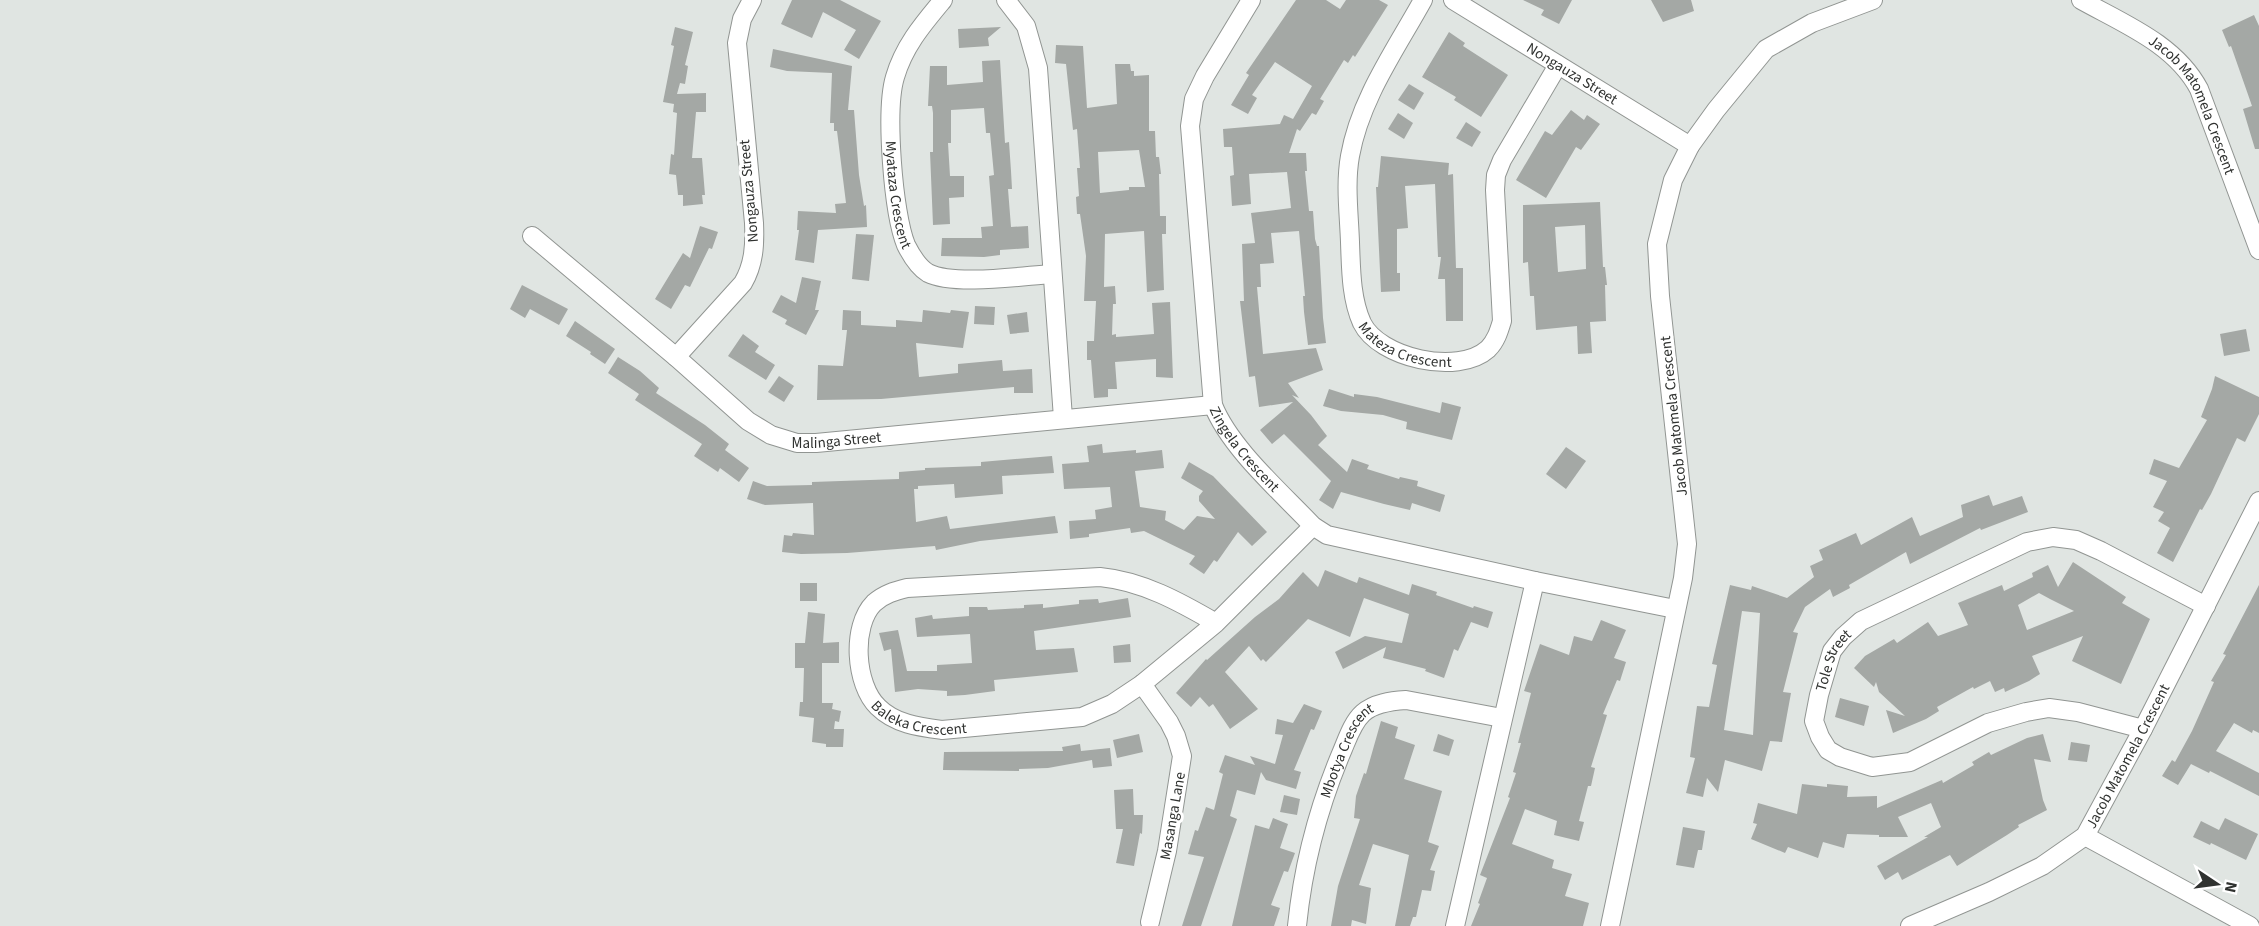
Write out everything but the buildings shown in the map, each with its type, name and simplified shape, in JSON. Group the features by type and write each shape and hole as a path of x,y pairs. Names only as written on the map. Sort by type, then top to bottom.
{"street":[{"name":"Nongauza Street","path":"676,357 743,284 753,260 754,222 737,43 742,19 752,0"},
{"name":"Myataza Crescent","path":"943,0 906,47 894,78 890,101 898,208 906,244 921,268 930,274 946,278 973,279 1051,274"},
{"path":"1006,0 1026,26 1038,68 1063,418"},
{"name":"Zingela Crescent","path":"1251,0 1204,76 1194,99 1190,126 1213,405 1219,422 1232,440 1313,526 1327,535 1675,609"},
{"name":"Mateza Crescent","path":"1423,0 1366,103 1356,129 1347,182 1351,266 1356,306 1369,333 1393,350 1412,357 1442,363 1465,360 1487,350 1498,334 1502,321 1496,175 1502,160 1558,65"},
{"name":"Nongauza Street","path":"1453,0 1690,147"},
{"name":"Jacob Matomela Crescent","path":"1610,926 1683,578 1687,544 1660,296 1657,244 1673,180 1690,147 1749,67 1766,49 1812,23 1873,0"},
{"name":"Jacob Matomela Crescent","path":"2081,0 2162,46 2191,74 2199,89 2259,250"},
{"name":"Malinga Street","path":"532,236 748,421 771,435 797,443 1213,405"},
{"name":"Jacob Matomela Crescent","path":"1910,926 2042,866 2085,836 2143,729 2259,501"},
{"name":"Baleka Crescent","path":"1216,624 1164,595 1114,578 976,582 908,588 890,592 873,605 862,626 858,642 861,671 866,688 877,706 893,718 921,727 942,730 1082,717 1112,704 1142,684 1216,624 1313,526"},
{"name":"Tole Street","path":"2143,729 2078,712 2049,708 1988,723 1910,762 1872,767 1840,757 1828,750 1814,721 1832,651 1843,637 1861,621 2027,542 2052,537 2076,540 2206,606"},
{"path":"1455,926 1535,581"},
{"name":"Masanga Lane","path":"1142,684 1173,729 1182,756 1169,840 1150,922"},
{"name":"Mbotya Crescent","path":"1297,926 1306,867 1322,803 1348,738 1364,712 1391,701 1406,700 1502,718"},
{"path":"2085,836 2250,926"}]}
